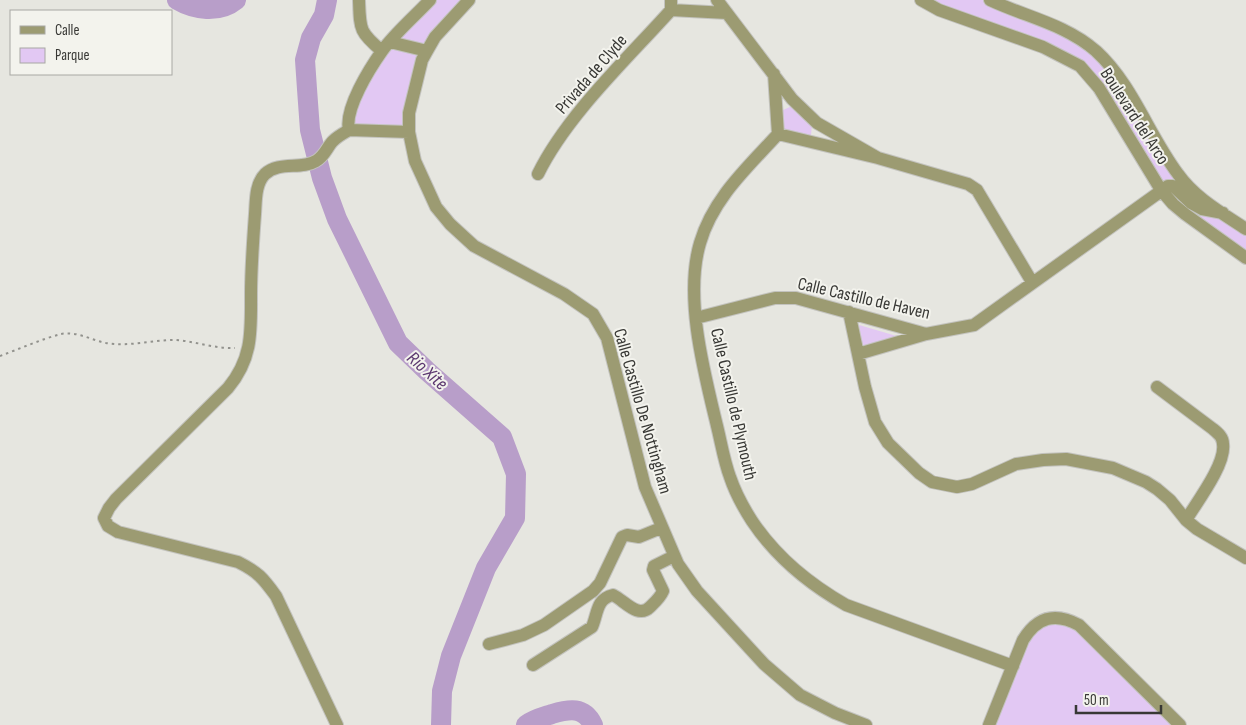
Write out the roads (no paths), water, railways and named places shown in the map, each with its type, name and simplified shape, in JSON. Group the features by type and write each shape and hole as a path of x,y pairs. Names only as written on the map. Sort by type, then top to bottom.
{"street":[{"path":"359,0 360,22 365,37 386,46 427,51"},
{"path":"349,130 348,119 355,98 386,46 430,0"},
{"path":"336,725 276,596 253,569 238,562 118,532 108,526 104,518 108,508 116,499 238,376 245,362 250,344 253,239 258,187 265,174 270,170 316,161 325,153 333,141 349,130 409,132 409,112 422,60 435,37 469,0"},
{"path":"717,0 792,98 817,123 878,158"},
{"name":"Boulevard del Arco","path":"921,0 939,10 1043,47 1080,66 1098,88 1162,190 1173,204 1246,258"},
{"name":"Boulevard del Arco","path":"990,0 1055,24 1077,36 1096,51 1122,79 1179,176 1191,190 1246,229"},
{"path":"671,5 727,13"},
{"name":"Privada de Clyde","path":"538,174 554,145 671,5"},
{"path":"774,74 778,134 878,158 968,184 977,190 1032,282"},
{"name":"Calle Castillo De Nottingham","path":"409,132 415,161 436,207 450,224 474,246 564,294 584,307 593,314 600,324 607,338 645,487 674,556 697,591 764,664 800,695 835,713 866,725"},
{"name":"Calle Castillo de Plymouth","path":"778,134 724,194 708,221 700,244 695,270 696,318 710,394 729,476 748,515 761,534 803,577 846,605 1013,666"},
{"path":"1162,190 1168,186 1173,186 1191,204 1202,209 1223,213"},
{"name":"Calle Castillo de Haven","path":"858,354 926,334 974,325 1162,190"},
{"name":"Calle Castillo de Haven","path":"696,318 775,298 796,298 926,334"},
{"path":"849,312 865,387 875,422 888,443 919,473 932,482 957,487 972,484 1016,464 1043,460 1066,459 1113,468 1146,482 1170,500 1186,520 1197,529 1246,558"},
{"path":"1157,387 1213,428 1224,442 1222,459 1186,520"},
{"path":"489,644 523,635 555,618 593,591 600,583 622,537 628,535 639,536 661,528"},
{"path":"533,665 592,628 599,604 605,597 613,595 634,609 641,612 646,611 660,597 663,591 653,570 654,566 674,556"},
{"path":"989,725 1023,640 1029,630 1041,622 1052,618 1067,618 1079,624 1180,725"}],"waterway":[{"name":"Rio Xite","path":"177,0 191,6 206,9 222,7 236,0"},
{"name":"Rio Xite","path":"327,0 324,15 311,38 305,60 310,130 322,178 337,219 398,343 502,437 516,474 515,518 486,568 451,656 442,691 441,725"},
{"name":"Rio Xite","path":"526,725 542,717 570,710 581,712 593,725"}]}
